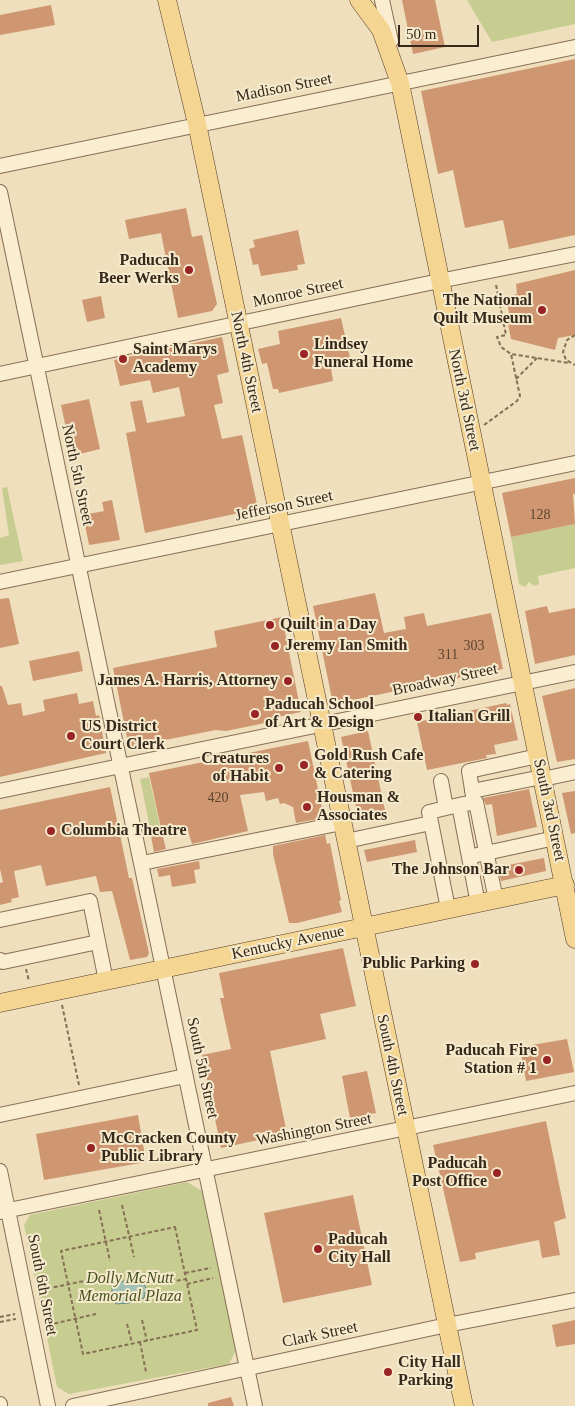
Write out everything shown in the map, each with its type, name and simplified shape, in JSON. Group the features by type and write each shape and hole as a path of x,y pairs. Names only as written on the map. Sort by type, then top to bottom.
{"main road":[{"name":"North 4th Street","path":"167,0 197,124 322,724"},
{"path":"359,0 381,30 400,83"},
{"name":"North 3rd Street","path":"400,83 523,682"},
{"name":"South 3rd Street","path":"523,682 555,838 570,884 575,939"},
{"name":"South 4th Street","path":"322,724 464,1406"},
{"name":"Kentucky Avenue","path":"0,1002 570,884"}],"street":[{"name":"North 3rd Street","path":"382,0 400,83"},
{"name":"Madison Street","path":"0,166 575,47"},
{"name":"North 5th Street","path":"0,192 122,766"},
{"name":"Monroe Street","path":"0,374 439,280 575,254"},
{"name":"Jefferson Street","path":"0,582 575,463"},
{"name":"Broadway Street","path":"0,792 575,672"},
{"path":"496,900 469,771 538,756"},
{"name":"South 5th Street","path":"122,766 205,1170 256,1406"},
{"path":"448,909 429,812 453,806 473,796 575,772"},
{"path":"441,781 453,806 469,856 478,904"},
{"path":"142,863 342,823"},
{"path":"346,841 431,823"},
{"path":"469,856 555,838"},
{"path":"0,920 90,901 106,981"},
{"path":"0,960 3,962 98,942"},
{"path":"0,1115 186,1076"},
{"name":"Washington Street","path":"4,1211 575,1093"},
{"name":"South 6th Street","path":"0,1171 4,1211 48,1406"},
{"name":"Clark Street","path":"73,1406 447,1325 575,1300"}],"path":[{"path":"496,285 506,334 497,336 501,347 511,354 575,365"},
{"path":"569,363 564,356 563,347 567,340 575,335"},
{"path":"484,425 518,401 520,396 511,354"},
{"path":"516,379 537,358"},
{"path":"26,969 29,981"},
{"path":"62,1005 80,1090"},
{"path":"122,1205 134,1256"},
{"path":"99,1210 110,1261"},
{"path":"174,1227 197,1330 83,1354 60,1250 106,1241 174,1227"},
{"path":"184,1273 211,1268"},
{"path":"187,1284 213,1278"},
{"path":"164,1283 186,1279"},
{"path":"41,1290 88,1280"},
{"path":"0,1317 15,1314"},
{"path":"48,1325 96,1314"},
{"path":"0,1322 16,1319"},
{"path":"142,1320 147,1341"},
{"path":"127,1324 132,1344"},
{"path":"140,1342 146,1372"}],"green space":[{"path":"467,0 575,0 575,24 492,42"},
{"path":"7,487 23,561 0,565 0,538 9,535 2,488"},
{"path":"575,524 575,568 538,576 539,584 534,586 529,582 525,587 519,584 511,537"},
{"path":"149,777 161,831 151,833 140,779"},
{"name":"Dolly McNutt Memorial Plaza","path":"187,1182 202,1191 236,1350 229,1364 69,1394 57,1387 24,1225 30,1215"}],"water":[{"path":"132,1279 142,1280 146,1288 144,1298 129,1303 116,1304 112,1297 112,1285"}],"building":[{"path":"402,0 435,0 445,47 413,54"},
{"path":"51,5 55,25 0,35 0,15"},
{"path":"575,59 575,235 509,249 503,220 465,228 453,170 438,174 421,91"},
{"name":"Paducah Beer Werks","path":"186,208 192,237 202,235 217,304 212,311 178,318 161,233 129,239 125,220"},
{"path":"298,230 305,264 297,265 298,270 261,276 258,264 253,265 249,249 255,247 253,240"},
{"name":"The National Quilt Museum","path":"575,270 575,335 558,338 555,350 511,339 508,324 511,323 506,297 517,294 516,284"},
{"path":"101,296 105,318 87,322 82,300"},
{"name":"Lindsey Funeral Home","path":"341,318 350,358 330,362 333,381 279,393 278,389 273,389 267,363 262,364 258,349 280,344 278,331"},
{"path":"222,337 229,372 217,375 223,403 214,405 222,439 242,435 258,509 145,533 126,433 136,431 130,402 142,400 147,423 185,416 179,387 153,393 150,380 120,386 114,360"},
{"path":"89,399 100,449 72,456 61,405"},
{"path":"575,478 575,494 573,494 575,524 511,537 502,493"},
{"path":"112,500 120,540 89,545 83,515 104,511 102,502"},
{"path":"375,593 384,633 406,629 404,617 424,613 427,626 491,613 503,669 333,704 313,606"},
{"path":"9,598 19,644 0,648 0,599"},
{"path":"547,606 549,613 575,608 575,655 535,664 525,611"},
{"path":"282,617 301,712 273,718 265,723 226,731 216,730 129,747 113,668 217,647 214,631"},
{"path":"79,651 83,671 33,681 29,661"},
{"path":"0,686 2,686 8,705 21,703 23,716 45,711 43,700 77,693 79,704 93,701 96,716 99,715 106,753 0,777"},
{"path":"575,688 575,759 557,762 542,696"},
{"path":"506,703 507,705 510,704 518,740 494,745 496,754 486,755 487,758 427,770 417,722"},
{"path":"368,731 386,815 359,821 341,737"},
{"path":"308,741 324,818 296,823 293,807 284,803 280,804 278,798 266,801 264,792 240,795 248,831 192,844 188,831 163,837 166,849 154,852 151,836 162,833 149,773"},
{"path":"110,787 129,878 132,878 149,953 147,957 130,960 112,891 100,892 96,876 46,886 41,865 14,871 19,897 11,899 12,902 0,905 0,883 3,882 0,869 0,810"},
{"path":"529,789 537,827 497,836 492,804 486,805 483,798"},
{"path":"575,791 575,833 571,834 562,793"},
{"path":"325,835 327,844 330,843 342,912 297,923 289,923 273,854 273,846"},
{"path":"415,840 417,852 367,862 364,850"},
{"name":"The Johnson Bar","path":"544,858 546,871 501,881 498,867"},
{"path":"199,861 200,869 194,870 196,883 172,887 170,875 159,877 157,869"},
{"path":"343,948 356,1006 320,1014 326,1039 270,1051 287,1134 221,1148 202,1055 231,1049 220,998 224,998 219,973"},
{"name":"Paducah Fire Station # 1","path":"567,1039 574,1072 526,1081 520,1047"},
{"path":"367,1071 376,1113 350,1118 342,1076"},
{"name":"McCracken County Public Library","path":"138,1115 146,1162 44,1180 36,1134"},
{"name":"Paducah Post Office","path":"546,1121 566,1218 554,1222 560,1255 542,1258 539,1240 475,1253 476,1259 460,1262 433,1145"},
{"name":"Paducah City Hall","path":"353,1195 372,1285 283,1303 264,1213"},
{"path":"575,1320 575,1344 556,1347 552,1325"},
{"path":"231,1397 234,1406 208,1406 208,1403"}],"place":[{"name":"Paducah Beer Werks","path":"189,270"},
{"name":"The National Quilt Museum","path":"542,310"},
{"name":"Lindsey Funeral Home","path":"304,354"},
{"name":"Saint Marys Academy","path":"123,359"},
{"name":"Quilt in a Day","path":"270,625"},
{"name":"Jeremy Ian Smith","path":"275,646"},
{"name":"James A. Harris, Attorney","path":"288,681"},
{"name":"Paducah School of Art & Design","path":"255,714"},
{"name":"Italian Grill","path":"418,717"},
{"name":"US District Court Clerk","path":"71,736"},
{"name":"Gold Rush Cafe & Catering","path":"304,765"},
{"name":"Creatures of Habit","path":"279,768"},
{"name":"Housman & Associates","path":"307,807"},
{"name":"Columbia Theatre","path":"51,831"},
{"name":"The Johnson Bar","path":"519,870"},
{"name":"Public Parking","path":"475,964"},
{"name":"Paducah Fire Station # 1","path":"547,1060"},
{"name":"McCracken County Public Library","path":"91,1148"},
{"name":"Paducah Post Office","path":"497,1173"},
{"name":"Paducah City Hall","path":"318,1249"},
{"name":"City Hall Parking","path":"388,1372"}]}
